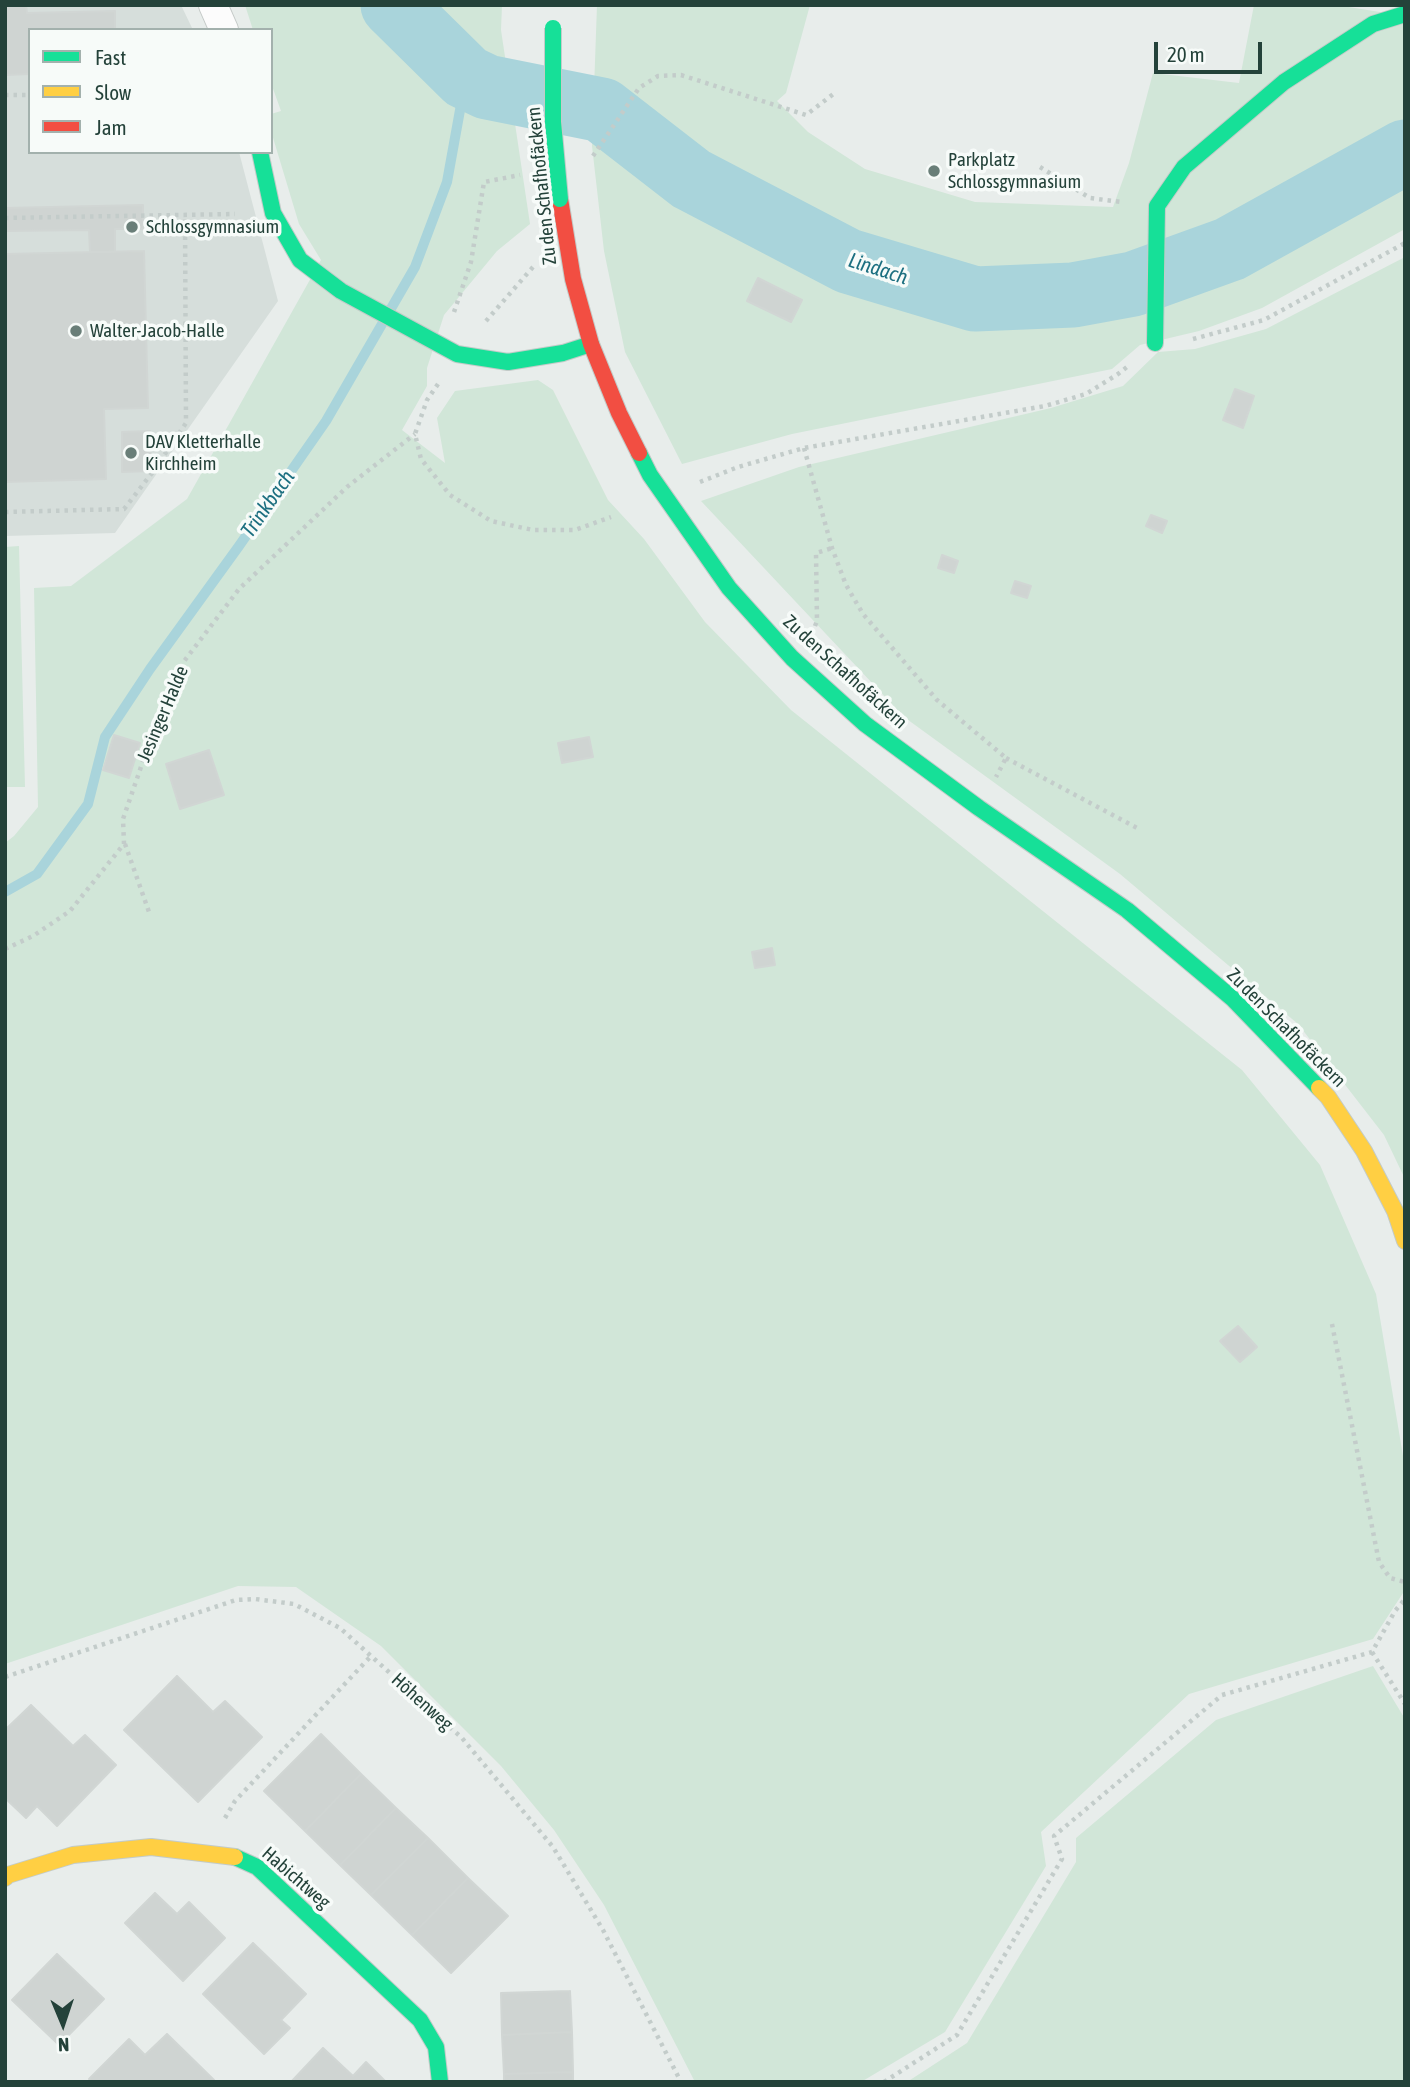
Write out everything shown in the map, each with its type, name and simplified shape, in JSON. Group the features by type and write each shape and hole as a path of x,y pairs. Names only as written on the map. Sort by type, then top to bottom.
{"street":[{"path":"213,5 223,28"},
{"path":"1155,343 1157,206 1184,167 1284,82 1373,24 1405,14"},
{"name":"Zu den Schafhofäckern","path":"553,23 553,122 560,199 573,279 590,344 619,413 650,475 729,588 792,658 865,724 979,808 1126,910 1232,998 1328,1097 1364,1152 1395,1211 1405,1241"},
{"path":"260,154 273,213 300,260 341,291 457,354 508,362 590,344"},
{"name":"Habichtweg","path":"5,1878 73,1855 150,1847 231,1855 257,1867 419,2020 436,2047 440,2082"}],"path":[{"path":"586,161 596,154 639,88 658,76 681,75 807,115 836,92"},
{"path":"5,95 28,95"},
{"path":"1040,167 1090,198 1157,206"},
{"path":"439,345 451,320 471,262 484,182 524,174"},
{"path":"5,218 273,213"},
{"path":"5,513 124,509 186,423 185,215"},
{"path":"696,483 738,467 804,449 1055,403 1086,394 1118,374 1155,343 1197,338 1264,320 1405,243"},
{"path":"534,266 457,354 427,400 415,433 421,459 450,495 491,521 533,530 575,530 611,517"},
{"name":"Jesinger Halde","path":"124,844 123,819 151,738 182,664 239,589 347,488 415,433"},
{"path":"804,449 832,548 846,585 863,614 937,701 1006,758 1136,828"},
{"path":"792,658 813,632 817,621 816,553 832,548"},
{"path":"979,808 1006,758"},
{"path":"124,844 149,912"},
{"path":"5,948 33,936 70,911 124,844"},
{"path":"1332,1324 1379,1562 1390,1578 1405,1582"},
{"name":"Höhenweg","path":"5,1677 236,1600 255,1599 294,1604 340,1628 462,1738 552,1847 603,1930 681,2082"},
{"path":"884,2082 957,2035 1062,1859 1054,1836 1222,1695 1372,1652 1395,1611 1405,1599"},
{"path":"1372,1652 1405,1704"},
{"path":"205,1852 234,1801 371,1656"}],"shaded area":[{"name":"Schlossgymnasium","path":"5,5 181,5 192,28 28,28 28,154 240,154 278,301 115,533 5,536"}],"green space":[{"path":"245,5 502,5 501,30 530,224 497,251 444,315 427,368 427,386 402,430 445,463 437,418 455,391 538,380 553,390 608,500 644,539 705,622 791,710 1242,1070 1320,1165 1376,1294 1405,1468 1405,1590 1373,1639 1189,1694 1041,1832 1046,1866 945,2032 861,2082 695,2082 604,1905 554,1830 501,1766 381,1646 296,1587 238,1586 5,1664 5,843 38,807 34,588 71,586 187,499 321,260 299,224 273,138 273,113 281,111 273,89 273,28 252,28"},
{"path":"597,5 810,5 786,93 777,101 808,132 865,169 975,202 1113,207 1129,163 1153,73 1239,83 1254,5 1336,5 1405,16 1405,229 1262,308 1199,331 1140,345 1112,369 792,434 682,464 625,352 604,251 592,146"},
{"path":"1405,257 1405,1179 1384,1135 1298,1024 1120,874 904,717 701,501 799,467 1051,408 1123,386 1158,352 1195,349 1266,329"},
{"path":"19,546 25,787 5,787 5,547"},
{"path":"1373,1666 1405,1719 1405,2082 907,2082 967,2043 1076,1862 1076,1838 1216,1720"}],"building":[{"path":"5,5 26,5 27,13 115,11 115,28 28,28 28,74 5,75"},
{"path":"143,205 143,229 115,229 115,252 90,252 89,230 5,231 5,208"},
{"name":"Walter-Jacob-Halle","path":"144,251 148,408 104,409 106,479 5,482 5,254"},
{"path":"758,278 802,300 791,322 747,301"},
{"path":"1235,389 1254,396 1243,428 1223,420"},
{"path":"150,431 151,471 122,472 122,432"},
{"path":"1151,515 1167,521 1162,533 1146,526"},
{"path":"942,555 958,561 954,573 938,568"},
{"path":"1015,581 1031,586 1027,598 1011,593"},
{"path":"114,735 140,743 129,778 103,770"},
{"path":"589,737 593,757 562,763 558,743"},
{"path":"209,750 224,795 180,809 166,764"},
{"path":"772,948 775,965 755,968 752,952"},
{"path":"1238,1326 1257,1347 1240,1362 1220,1341"},
{"path":"177,1676 213,1712 225,1701 262,1737 198,1802 124,1730"},
{"path":"31,1705 73,1746 85,1735 116,1765 57,1826 37,1806 26,1818 5,1798 5,1730"},
{"path":"321,1734 361,1774 305,1831 264,1791"},
{"path":"361,1774 396,1808 340,1865 305,1831"},
{"path":"396,1808 428,1838 371,1895 340,1865"},
{"path":"428,1838 468,1878 412,1935 371,1895"},
{"path":"468,1878 508,1916 451,1973 412,1935"},
{"path":"155,1893 177,1914 189,1902 225,1938 183,1981 125,1923"},
{"path":"253,1943 306,1994 281,2020 290,2028 264,2054 203,1994"},
{"path":"57,1954 104,1999 59,2045 12,2000"},
{"path":"570,1991 572,2032 502,2035 501,1993"},
{"path":"572,2032 573,2072 504,2074 502,2035"},
{"path":"167,2034 214,2080 212,2082 93,2082 89,2079 129,2039 145,2055"},
{"path":"323,2048 353,2076 366,2062 386,2082 291,2082"},
{"path":"573,2072 573,2082 504,2082 504,2074"}],"waterway":[{"name":"Lindach","path":"393,5 466,77 487,87 602,110 691,179 848,261 975,299 1073,295 1133,284 1230,249 1405,152"},
{"name":"Trinkbach","path":"5,892 37,874 88,804 105,737 326,421 415,267 447,182 466,77"}],"traffic: fast":[{"path":"1155,343 1157,206 1184,167 1284,82 1373,24 1405,14"},
{"path":"553,28 553,122 560,199"},
{"path":"260,154 273,213 300,260 341,291 457,354 508,362 563,353 591,344"},
{"path":"639,453 650,475 729,588 792,658 865,724 979,808 1127,910 1232,998 1319,1088"},
{"path":"235,1857 257,1867 420,2020 436,2047 440,2082"}],"traffic: slow":[{"path":"1319,1088 1364,1151 1395,1211 1405,1241"},
{"path":"5,1878 73,1855 151,1847 235,1857"}],"traffic: jam":[{"path":"560,199 573,279 591,344 619,413 639,453"}],"place":[{"name":"Parkplatz Schlossgymnasium","path":"934,171"},
{"name":"Schlossgymnasium","path":"132,227"},
{"name":"Walter-Jacob-Halle","path":"76,331"},
{"name":"DAV Kletterhalle Kirchheim","path":"131,453"}]}
